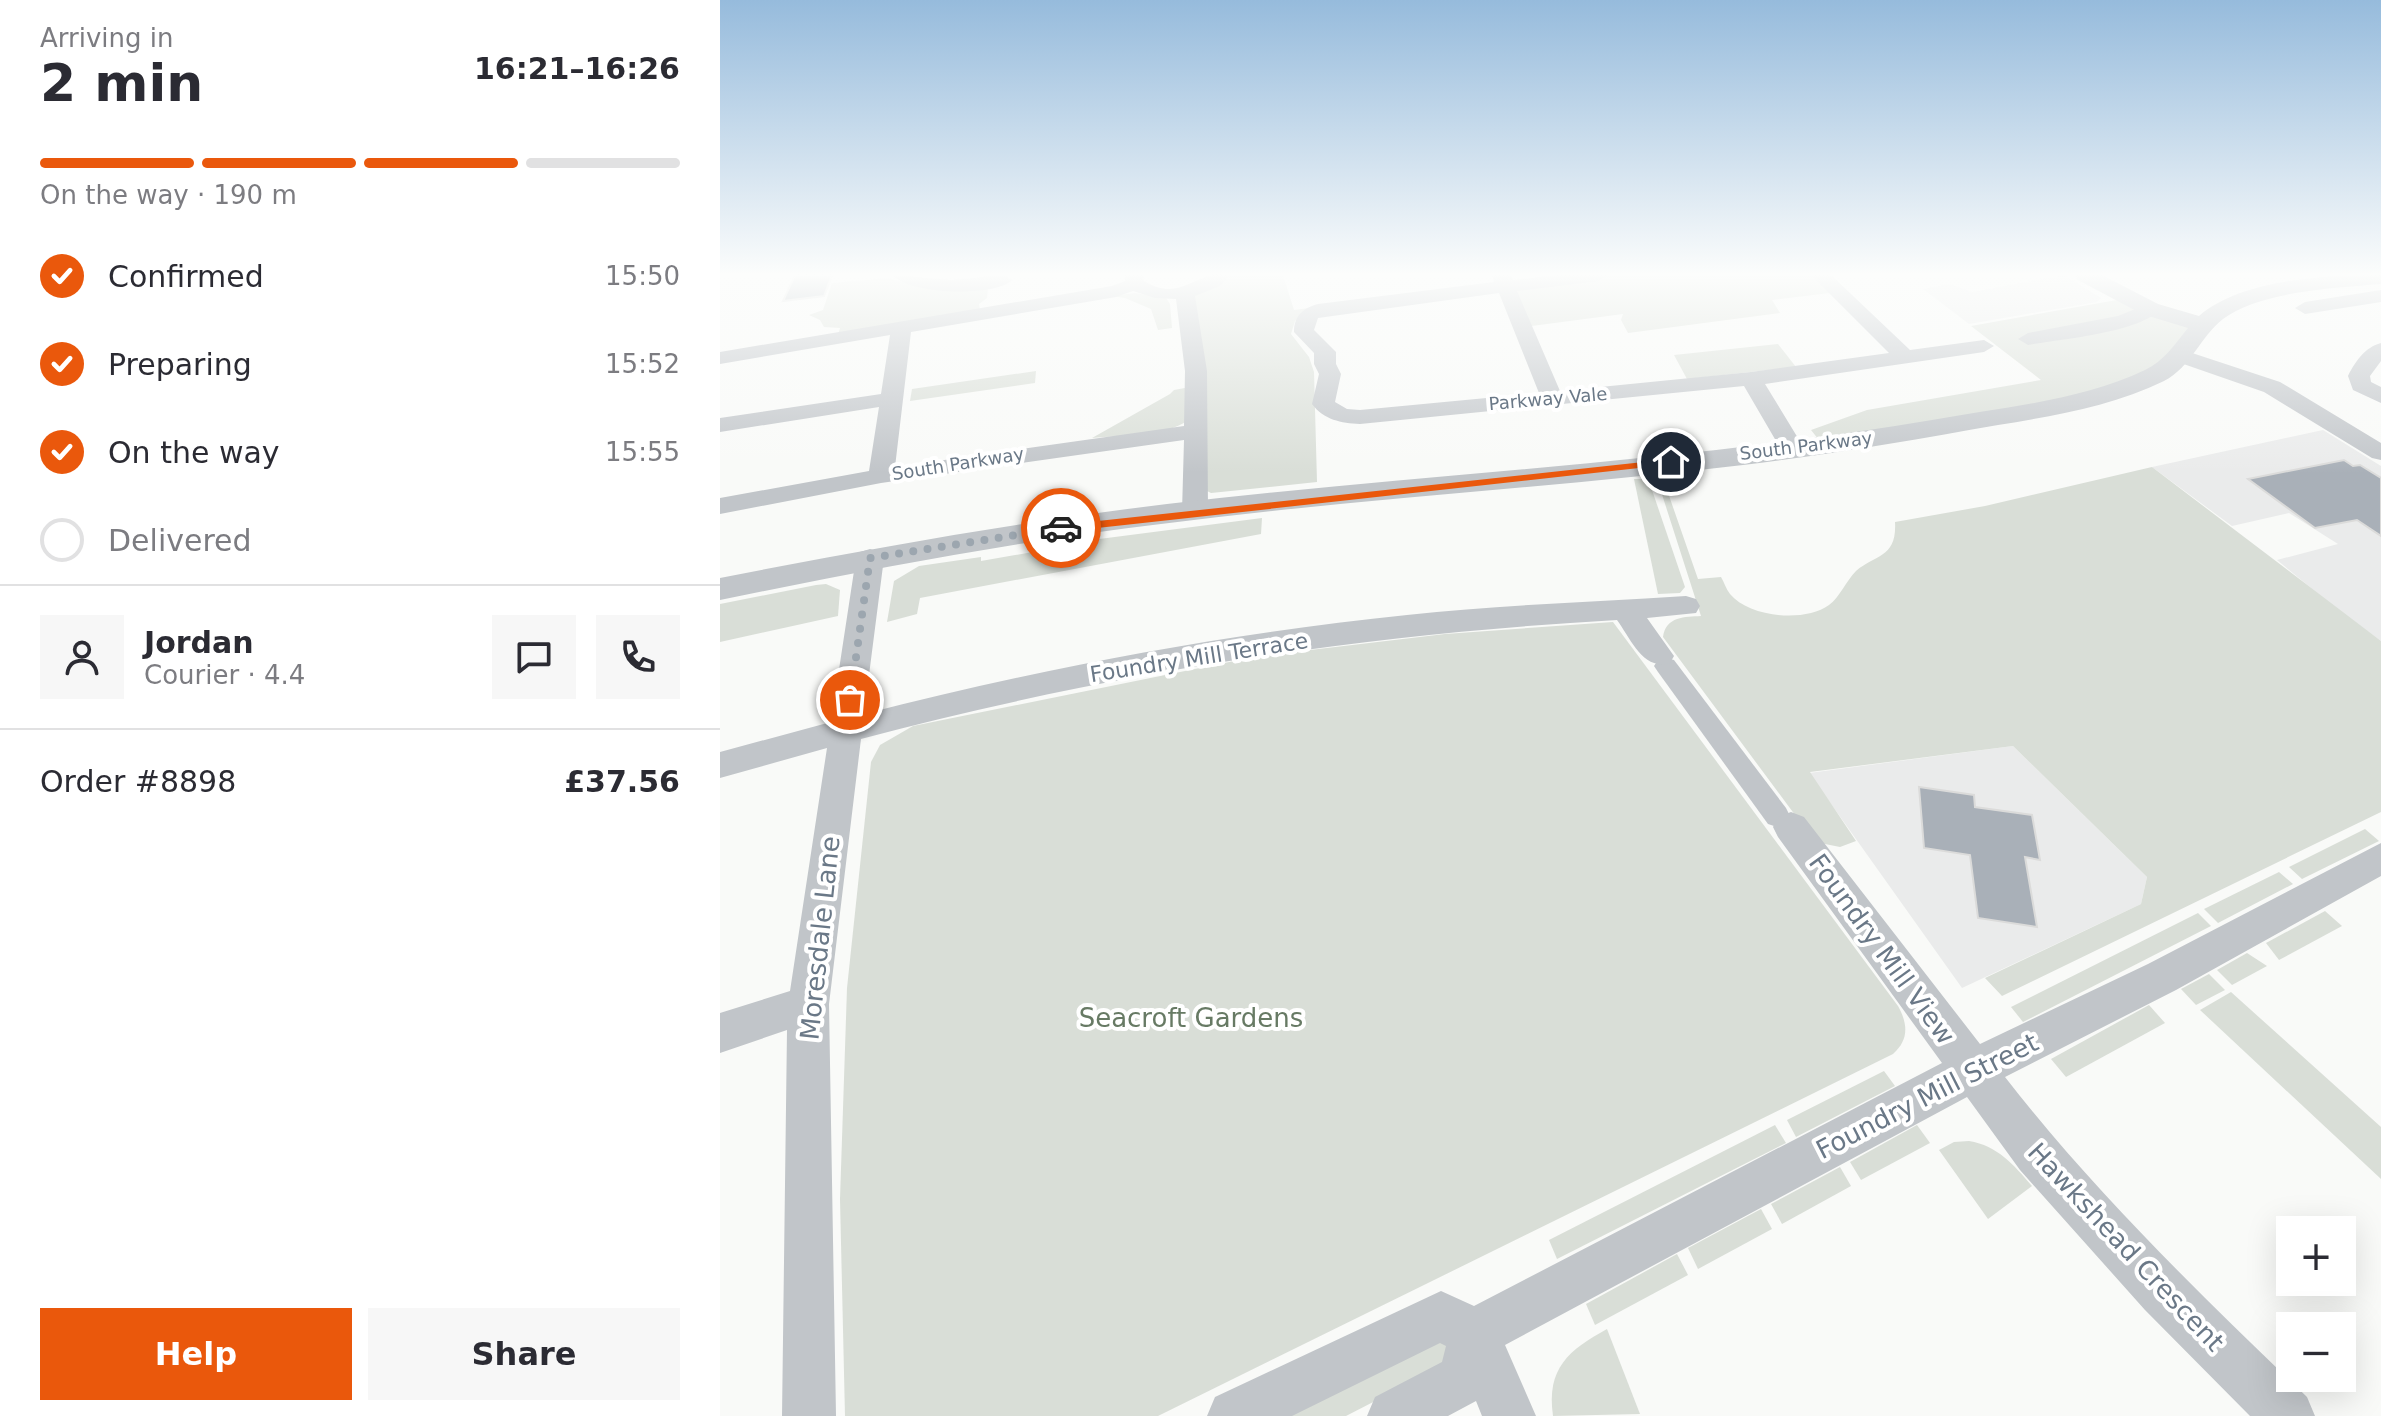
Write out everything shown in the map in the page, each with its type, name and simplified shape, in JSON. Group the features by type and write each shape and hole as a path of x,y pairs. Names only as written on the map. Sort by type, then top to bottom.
{"street":[{"path":"720,358 826,341"},
{"path":"881,476 899,341"},
{"path":"1192,341 1196,371 1195,512"},
{"name":"Parkway Vale","path":"1314,341 1325,352 1325,364 1330,374 1323,404 1341,416 1360,417 1751,379"},
{"path":"1529,341 1552,398"},
{"path":"1888,341 1906,358"},
{"name":"South Parkway","path":"720,589 870,558 989,538 1195,512 1891,435 2074,400 2148,378 2166,369 2191,341"},
{"path":"1792,448 1751,379 1984,346"},
{"path":"2381,349 2365,364 2359,376 2361,385 2381,396"},
{"path":"2180,355 2272,387 2381,453"},
{"path":"720,425 890,399"},
{"path":"2351,437 2381,429"},
{"name":"South Parkway","path":"720,506 881,476 1197,431"},
{"name":"Moresdale Lane","path":"809,1416 808,1004 870,558"},
{"name":"Foundry Mill Terrace","path":"720,765 846,729 1066,679 1191,656 1406,626 1686,606"},
{"name":"Foundry Mill View","path":"1625,610 1971,1071"},
{"name":"Foundry Mill Street","path":"1474,1334 1971,1071 2373,873"},
{"path":"720,1033 808,1004"},
{"name":"Hawkshead Crescent","path":"1971,1071 2036,1154 2163,1292 2288,1416"},
{"path":"1234,1416 1441,1316 1474,1334 1509,1416"},
{"path":"1394,1416 1465,1378 1474,1334"}],"shaded area":[{"path":"2323,430 2381,466 2381,641 2277,560 2338,544 2289,513 2232,526 2152,467"},
{"path":"2013,746 2147,877 2141,904 1962,988 1809,773"}],"green space":[{"path":"1193,341 1297,341 1309,357 1314,372 1317,482 1211,493 1197,486"},
{"path":"1991,341 2191,341 2176,360 2107,392 1823,445 1811,430 1867,410 2041,380"},
{"path":"1778,344 1796,367 1687,379 1674,355"},
{"path":"1036,371 1035,383 910,401 912,389"},
{"path":"1190,387 1188,420 1178,426 1142,435 1092,438 1174,390"},
{"path":"2152,467 2381,641 2381,812 2002,996 1985,978 2141,904 2147,877 2013,746 1810,772 1856,841 1840,847 1815,842 1663,637 1672,621 1701,616 1658,482 1662,477 1681,475 1670,479 1666,487 1698,579 1721,577 1729,592 1750,608 1777,615 1792,615 1818,611 1833,602 1856,571 1889,549 1895,534 1895,522 1985,506"},
{"path":"1634,479 1644,479 1651,487 1685,587 1680,593 1658,594"},
{"path":"1262,518 1261,534 920,598 917,614 887,622 894,581 919,566 981,557 981,561 1044,550 1045,546"},
{"path":"826,584 840,590 838,616 720,642 720,604"},
{"name":"Seacroft Gardens","path":"1613,622 1898,1006 1904,1019 1905,1032 1898,1049 1158,1416 845,1416 840,1199 847,988 871,762 880,745 913,726 1259,656 1445,634"},
{"path":"2365,829 2379,841 2302,879 2289,867"},
{"path":"2279,872 2293,884 2218,923 2204,909"},
{"path":"2325,911 2342,926 2279,960 2266,943"},
{"path":"2198,913 2211,926 2023,1022 2011,1007"},
{"path":"2247,953 2267,966 2232,985 2217,970"},
{"path":"2209,974 2225,990 2196,1005 2181,989"},
{"path":"2231,992 2381,1127 2381,1179 2200,1010"},
{"path":"2149,1005 2165,1023 2066,1077 2051,1059"},
{"path":"1884,1071 1895,1086 1796,1137 1787,1120"},
{"path":"1775,1125 1786,1143 1557,1259 1549,1240"},
{"path":"1917,1125 1930,1143 1861,1180 1850,1162"},
{"path":"1969,1141 1997,1152 2032,1186 1988,1219 1939,1150 1954,1142"},
{"path":"1840,1167 1851,1186 1782,1224 1771,1204"},
{"path":"1761,1209 1772,1229 1698,1269 1688,1248"},
{"path":"1677,1254 1688,1275 1595,1325 1586,1304"},
{"path":"1607,1329 1640,1414 1553,1416 1553,1385 1563,1362 1571,1353"},
{"path":"1447,1336 1447,1364 1346,1416 1275,1416"}],"building":[{"path":"2344,460 2353,466 2360,465 2381,478 2381,536 2357,520 2315,528 2248,479"},
{"path":"1919,787 1974,795 1975,807 2032,815 2040,860 2025,857 2037,927 1978,918 1970,855 1924,848"}],"way so far":[{"path":"850,700 870,558 1061,528"}],"route":[{"path":"1061,528 1671,462"}]}
